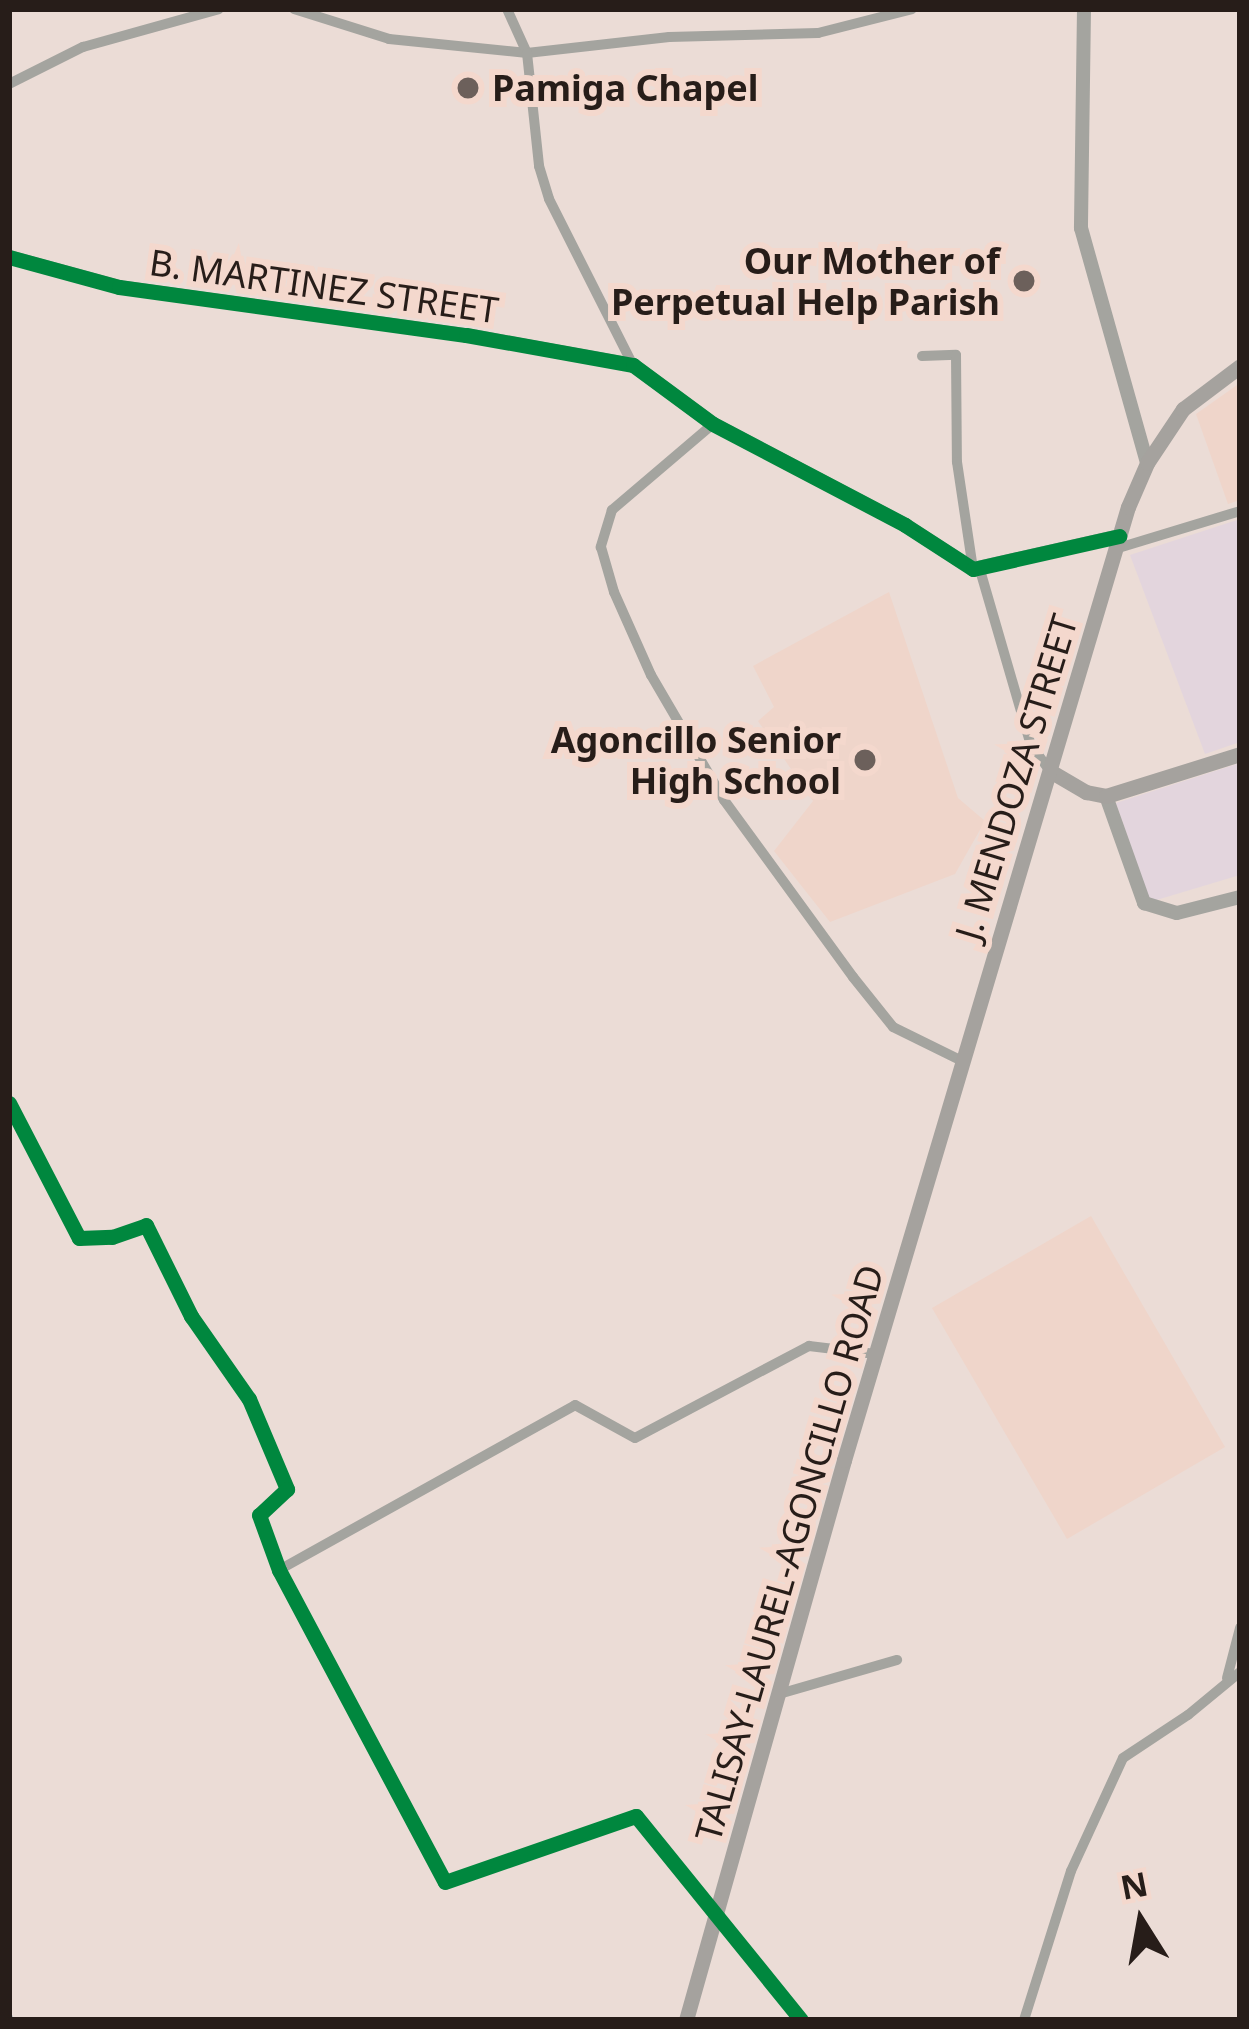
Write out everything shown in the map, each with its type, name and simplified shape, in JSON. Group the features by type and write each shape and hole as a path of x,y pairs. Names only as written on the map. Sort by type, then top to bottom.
{"main road":[{"name":"J. MENDOZA STREET","path":"910,1241 1117,542 1147,463 1184,409 1240,366"},
{"path":"1050,771 1086,792 1106,796 1240,754"},
{"name":"TALISAY-LAUREL-AGONCILLO ROAD","path":"686,2020 910,1241"}],"street":[{"path":"9,84 82,47 219,9"},
{"path":"294,9 389,39 527,53 669,37 818,33 912,9"},
{"path":"507,9 527,53 539,166 549,199 633,365 713,424 905,525 977,569 1117,542 1240,511"},
{"path":"1084,9 1081,228 1147,463"},
{"name":"B. MARTINEZ STREET","path":"9,257 119,287 466,335 633,365"},
{"path":"922,356 956,355 957,462 977,569 1031,745 1050,771"},
{"path":"713,424 611,511 601,547 614,592 651,675 724,800 853,977 893,1028 962,1061"},
{"path":"1106,796 1144,903 1177,914 1240,897"},
{"path":"9,1103 80,1238 112,1237 146,1225 191,1316 249,1399 287,1489 260,1515 279,1570 445,1882 636,1816 802,2020"},
{"path":"279,1570 575,1405 635,1438 809,1346 876,1354"},
{"path":"1227,1678 1240,1628"},
{"path":"779,1694 897,1660"},
{"path":"1024,2020 1071,1871 1123,1758 1188,1715 1227,1678 1240,1672"}],"shaded area":[{"path":"1240,383 1240,500 1228,504 1196,414"},
{"path":"1240,519 1240,742 1205,754 1130,555"},
{"name":"Agoncillo Senior High School","path":"889,592 958,798 985,821 955,874 830,922 774,851 813,801 758,721 774,707 753,666"},
{"path":"1240,763 1240,875 1150,902 1116,803"},
{"path":"1091,1216 1225,1447 1067,1539 932,1308"}],"waterway":[{"path":"9,2013 11,2020"}],"cycle path":[{"path":"9,257 119,287 466,335 633,365 713,424 905,525 973,569 1119,536"},
{"path":"9,1103 79,1238 112,1237 146,1225 191,1316 249,1399 287,1489 259,1515 279,1570 445,1882 636,1816 801,2020"}],"place":[{"name":"Pamiga Chapel","path":"468,88"},
{"name":"Our Mother of Perpetual Help Parish","path":"1024,281"},
{"name":"Agoncillo Senior High School","path":"865,760"}]}
